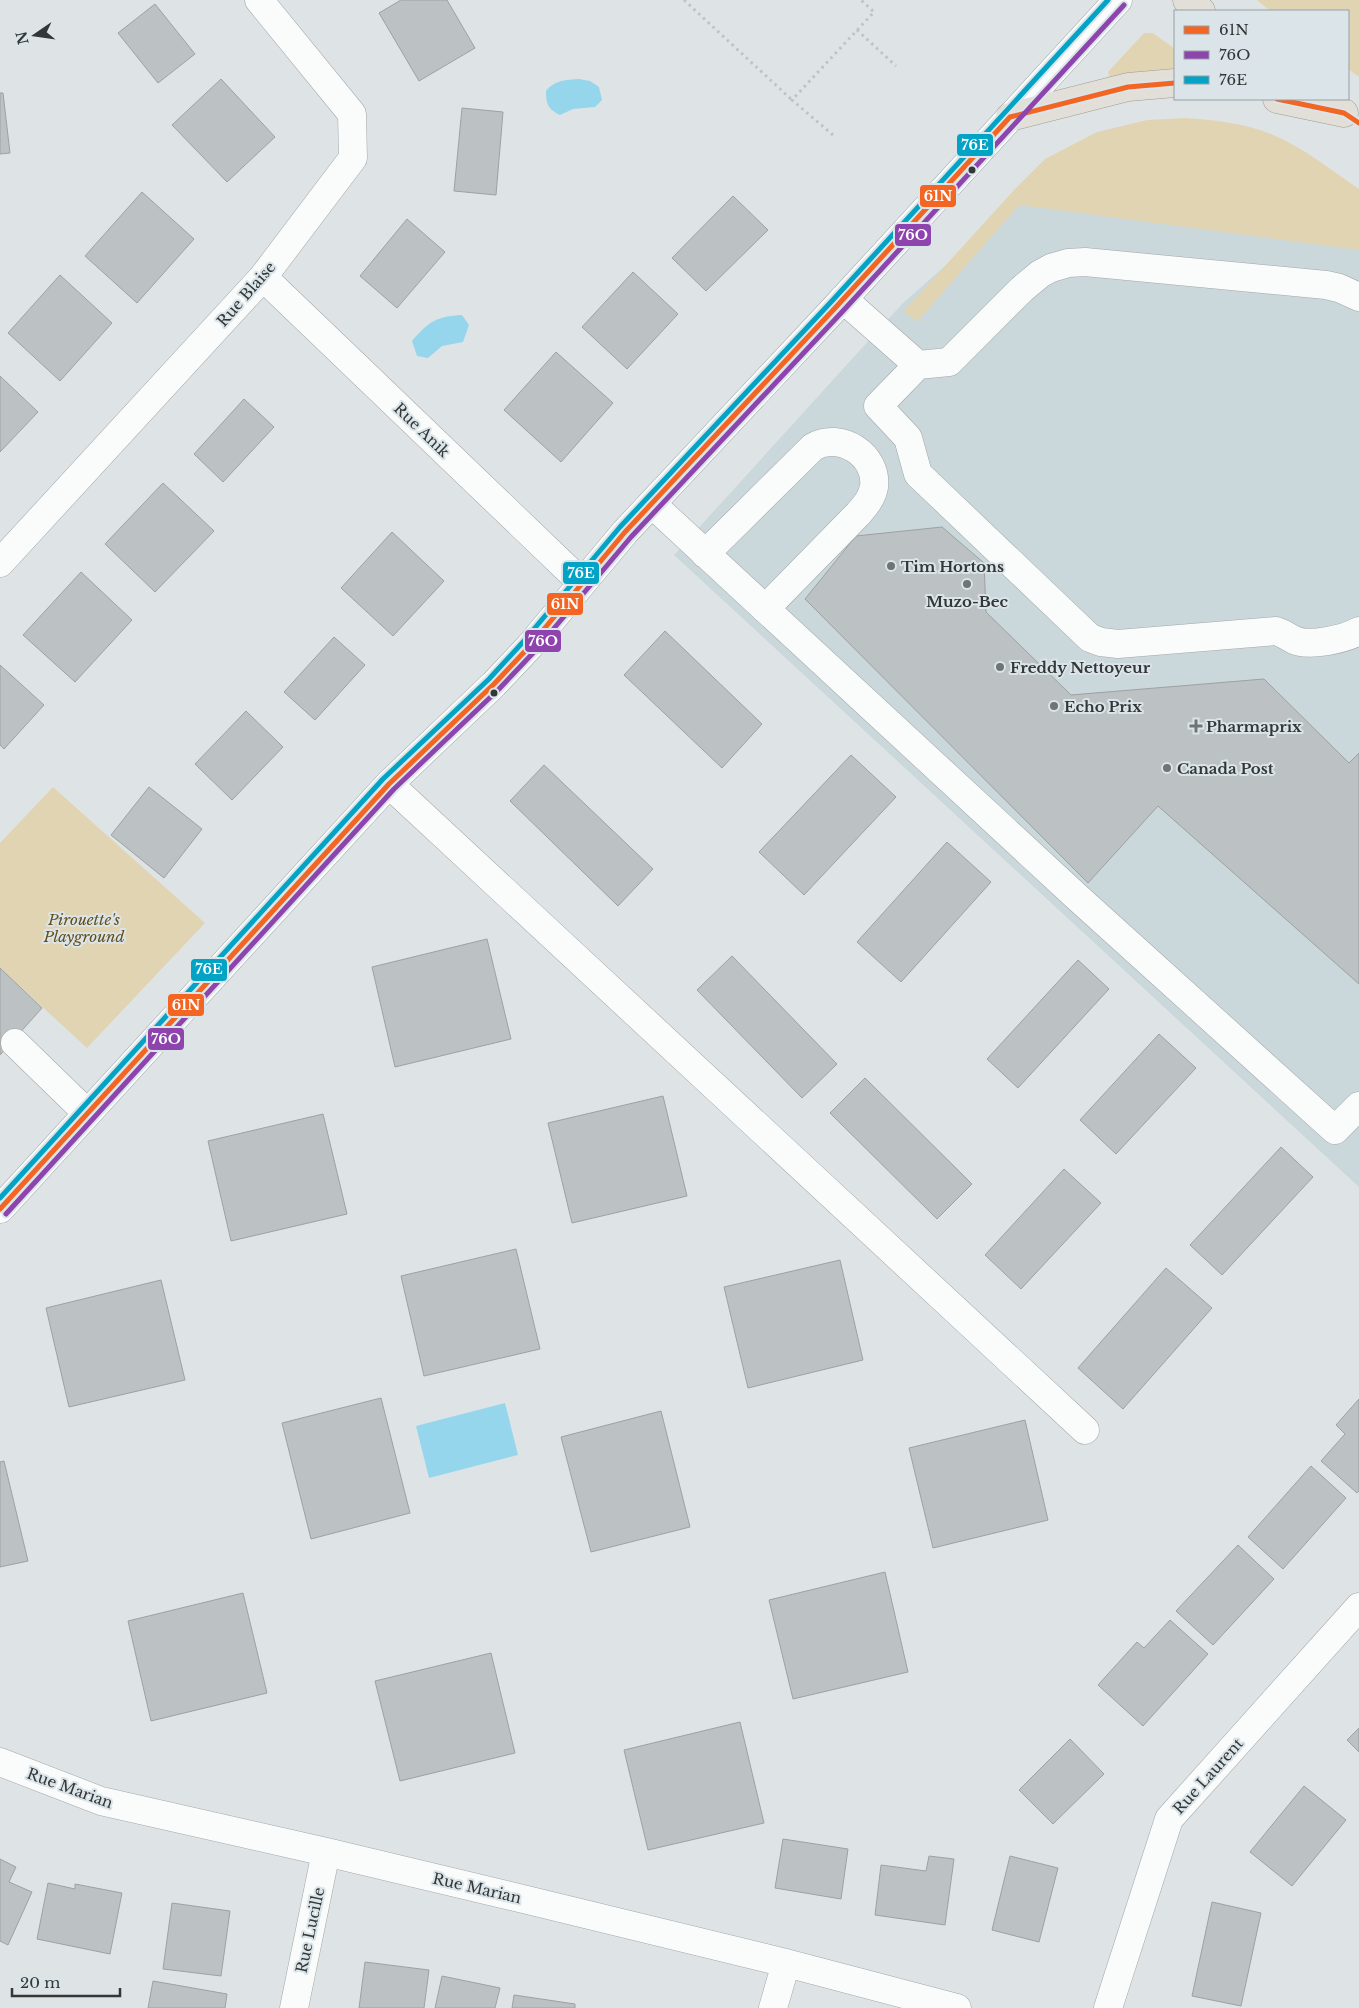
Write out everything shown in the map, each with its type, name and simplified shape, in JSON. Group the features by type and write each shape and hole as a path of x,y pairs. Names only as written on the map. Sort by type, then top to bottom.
{"main road":[{"path":"1187,0 1200,10"},
{"path":"1010,117 1128,87 1174,83"},
{"path":"1282,100 1343,111"}],"street":[{"name":"Rue Blaise","path":"0,563 263,277 353,158 352,114 259,0"},
{"path":"5,1192 88,1113 389,784 494,684 529,647 625,532 843,299 1118,0"},
{"path":"1359,296 1340,288 1326,285 1085,262 1068,263 1051,268 1022,289 949,362 918,365 878,406 908,438 918,474 1090,638 1101,642 1118,644 1276,630 1294,640 1305,642 1335,640 1350,636 1359,631"},
{"name":"Rue Anik","path":"263,277 582,583"},
{"path":"843,299 918,365"},
{"path":"705,554 813,446 820,442 837,441 856,449 864,457 873,476 874,485 868,502 766,609"},
{"path":"652,504 1070,891 1335,1130 1359,1106"},
{"path":"389,784 1085,1430"},
{"path":"15,1043 88,1113"},
{"name":"Rue Laurent","path":"1108,2008 1168,1820 1359,1607"},
{"name":"Rue Marian","path":"0,1762 101,1801 326,1852 786,1963 957,2008"},
{"name":"Rue Lucille","path":"294,2008 326,1852"},
{"path":"773,2008 786,1963"}],"path":[{"path":"684,0 792,100 833,135"},
{"path":"792,100 874,12 861,0"},
{"path":"857,30 896,66"}],"shaded area":[{"path":"1040,182 1359,205 1359,1187 674,555 902,304"}],"green space":[{"path":"1257,0 1359,0 1359,77 1349,70 1349,10 1269,10"},
{"path":"1144,33 1153,33 1174,48 1174,70 1110,80 1108,72"},
{"path":"1185,118 1240,125 1271,134 1306,152 1359,189 1359,250 1019,205 917,322 904,311 1014,190 1045,159 1097,132 1147,120"},
{"name":"Pirouette's Playground","path":"53,787 205,923 87,1048 0,968 0,843"}],"water":[{"path":"579,79 590,81 599,87 602,100 595,107 573,109 560,115 553,111 546,99 546,91 549,87 565,80"},
{"path":"462,315 469,325 463,342 442,346 428,358 417,356 412,341 423,329 439,319"},
{"path":"505,1403 518,1455 429,1478 416,1426"}],"building":[{"path":"401,0 447,0 475,48 419,81 379,13"},
{"path":"155,4 195,54 158,83 118,33"},
{"path":"221,79 275,137 227,182 172,125"},
{"path":"0,93 3,93 10,153 0,154"},
{"path":"462,108 503,112 496,195 454,191"},
{"path":"142,192 194,239 137,303 85,256"},
{"path":"733,196 768,230 706,291 672,258"},
{"path":"407,219 445,252 397,308 360,276"},
{"path":"633,272 678,314 627,369 582,327"},
{"path":"60,275 112,323 60,381 8,333"},
{"path":"556,352 613,403 561,462 504,410"},
{"path":"0,376 38,412 0,452"},
{"path":"244,399 274,427 223,482 194,454"},
{"path":"163,483 214,531 155,592 105,544"},
{"path":"942,527 984,563 986,612 1071,695 1264,679 1349,763 1359,753 1359,984 1158,806 1088,883 805,599 856,536"},
{"path":"392,532 444,581 393,636 341,588"},
{"path":"81,572 132,620 75,682 23,635"},
{"path":"665,631 762,724 722,768 624,675"},
{"path":"334,637 365,665 315,720 284,692"},
{"path":"0,665 44,705 4,749 0,745"},
{"path":"246,711 283,747 232,800 195,764"},
{"path":"851,755 896,797 804,895 759,852"},
{"path":"544,765 653,869 618,906 510,801"},
{"path":"149,787 202,829 164,878 111,835"},
{"path":"947,842 991,882 901,982 857,942"},
{"path":"487,939 511,1039 395,1067 372,967"},
{"path":"732,956 837,1064 802,1098 697,990"},
{"path":"1078,960 1109,989 1018,1088 987,1059"},
{"path":"0,968 42,1008 0,1055"},
{"path":"1159,1034 1196,1068 1116,1154 1080,1120"},
{"path":"865,1078 972,1184 937,1219 830,1113"},
{"path":"663,1096 687,1196 572,1223 548,1123"},
{"path":"323,1114 347,1214 231,1241 208,1141"},
{"path":"1281,1147 1313,1177 1222,1275 1190,1245"},
{"path":"1064,1169 1101,1203 1021,1289 985,1255"},
{"path":"516,1249 540,1349 424,1376 401,1276"},
{"path":"840,1260 863,1360 748,1388 724,1287"},
{"path":"1166,1268 1212,1308 1123,1409 1078,1368"},
{"path":"161,1280 185,1380 69,1407 46,1308"},
{"path":"381,1398 410,1513 311,1539 282,1423"},
{"path":"1359,1399 1359,1491 1357,1493 1321,1461 1345,1434 1336,1425"},
{"path":"661,1411 690,1527 591,1552 561,1437"},
{"path":"1025,1420 1048,1520 933,1548 909,1448"},
{"path":"4,1461 28,1561 0,1567 0,1462"},
{"path":"1311,1466 1346,1498 1283,1569 1248,1537"},
{"path":"1238,1545 1274,1579 1213,1645 1176,1611"},
{"path":"885,1572 908,1672 793,1699 769,1600"},
{"path":"243,1593 267,1693 151,1721 128,1621"},
{"path":"1170,1620 1208,1654 1143,1726 1098,1685 1137,1642 1144,1648"},
{"path":"491,1653 515,1753 400,1781 375,1681"},
{"path":"740,1722 764,1823 648,1850 624,1750"},
{"path":"1359,1728 1359,1752 1347,1740"},
{"path":"1070,1739 1104,1774 1053,1824 1019,1790"},
{"path":"1304,1786 1346,1820 1292,1886 1250,1852"},
{"path":"783,1839 848,1849 841,1899 775,1888"},
{"path":"929,1856 954,1859 945,1925 875,1915 881,1865 926,1871"},
{"path":"1010,1856 1058,1868 1039,1942 992,1930"},
{"path":"0,1859 16,1867 9,1882 32,1892 8,1945 0,1941"},
{"path":"48,1883 75,1889 75,1884 122,1893 110,1954 37,1939"},
{"path":"1212,1902 1261,1913 1241,2006 1192,1996"},
{"path":"172,1903 230,1911 221,1976 163,1969"},
{"path":"365,1962 429,1970 424,2008 359,2008"},
{"path":"442,1976 500,1988 495,2008 435,2008"},
{"path":"153,1981 227,1994 225,2008 148,2008"},
{"path":"514,1995 575,2004 575,2008 512,2008"}],"transit line":[{"name":"76E","path":"0,1198 383,779 489,679 523,642 620,527 831,302 1108,0"},
{"name":"76O","path":"6,1214 394,789 499,689 534,652 631,537 842,312 1124,5"},
{"name":"61N","path":"0,1209 389,784 494,684 529,647 625,532 836,307 1010,117 1128,87 1174,83"},
{"name":"61N","path":"1282,100 1344,113 1359,123"}],"place":[{"name":"Tim Hortons","path":"891,566"},
{"name":"Muzo-Bec","path":"967,584"},
{"name":"Freddy Nettoyeur","path":"1000,667"},
{"name":"Echo Prix","path":"1054,706"},
{"name":"Pharmaprix","path":"1196,726"},
{"name":"Canada Post","path":"1167,768"}]}
